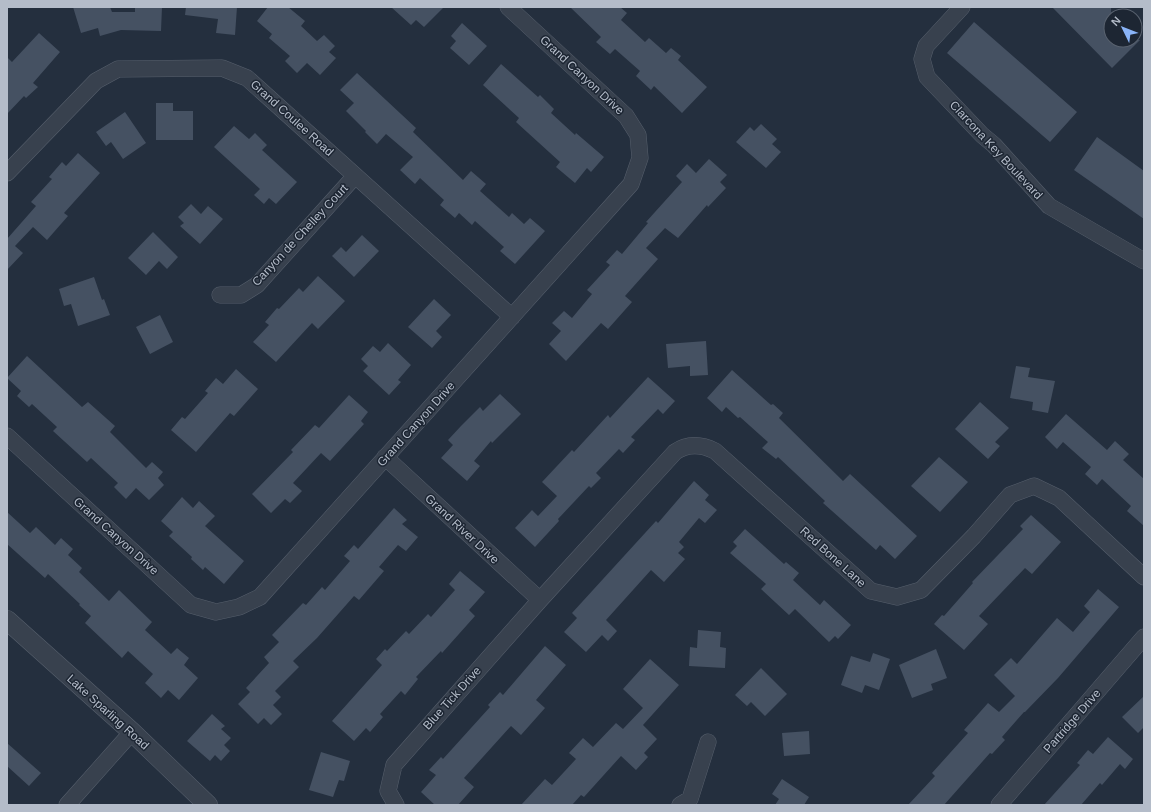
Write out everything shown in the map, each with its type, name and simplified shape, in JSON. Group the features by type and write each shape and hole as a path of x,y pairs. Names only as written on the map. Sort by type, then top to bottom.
{"street":[{"name":"Grand Canyon Drive","path":"7,436 191,605 216,612 239,608 260,597 631,184 640,158 638,135 626,116 508,7"},
{"name":"Clarcona Key Boulevard","path":"962,7 926,46 922,59 927,77 982,135 994,145 1049,206 1144,261"},
{"name":"Grand Coulee Road","path":"7,173 96,81 118,69 222,68 247,78 512,317"},
{"name":"Canyon de Chelley Court","path":"220,295 241,295 256,285 355,176"},
{"name":"Red Bone Lane","path":"540,600 675,452 682,447 693,445 706,446 715,451 870,590 897,596 921,590 974,536 1010,495 1034,486 1059,498 1144,577"},
{"name":"Grand River Drive","path":"385,457 540,600"},
{"name":"Blue Tick Drive","path":"396,805 388,791 394,765 540,600"},
{"name":"Lake Sparling Road","path":"7,620 132,732 208,805"},
{"name":"Partridge Drive","path":"999,805 1144,637"},
{"path":"67,805 132,732"},
{"path":"680,805 690,799 708,742"}],"building":[{"path":"73,7 110,7 112,12 135,12 135,7 162,7 161,31 121,30 100,36 98,28 81,33"},
{"path":"186,7 237,7 235,35 216,33 218,19 185,15"},
{"path":"268,7 288,7 305,21 301,26 317,41 324,35 335,46 329,52 336,58 320,75 307,63 297,73 285,61 290,56 269,38 272,34 257,21"},
{"path":"391,7 444,7 424,27 416,20 411,25"},
{"path":"570,7 620,7 627,13 621,20 645,42 649,38 666,53 671,48 681,56 678,60 707,87 682,113 654,86 651,90 636,76 640,71 615,49 610,54 596,42 601,37"},
{"path":"1052,7 1111,7 1103,8 1103,48 1132,48 1112,68"},
{"path":"974,22 1077,112 1050,142 947,53"},
{"path":"462,23 487,46 469,65 450,48 456,41 451,36"},
{"path":"39,33 60,52 33,83 38,87 26,98 24,96 7,114 7,57 12,62"},
{"path":"501,64 538,97 540,95 554,109 551,113 575,135 576,133 604,157 591,172 587,168 575,183 556,167 560,162 516,122 519,118 483,85"},
{"path":"357,73 416,128 413,132 463,180 471,171 486,184 480,191 509,217 512,213 524,224 530,218 545,231 515,264 500,251 504,247 475,221 472,225 459,213 455,218 440,205 444,200 420,178 415,184 400,170 413,157 386,134 377,144 346,111 354,103 340,90"},
{"path":"156,103 173,103 173,111 193,111 193,140 156,140"},
{"path":"125,112 146,143 123,159 111,142 106,146 96,132"},
{"path":"761,124 777,139 772,144 781,152 766,168 736,142 750,127 754,131"},
{"path":"234,126 249,139 255,133 267,145 262,150 297,182 276,204 269,198 264,204 254,195 260,189 214,147"},
{"path":"1097,137 1144,171 1144,219 1074,170"},
{"path":"78,153 100,173 64,213 68,216 47,240 33,227 15,246 23,253 7,270 7,239 36,206 31,202 52,179 49,177 62,162 66,166"},
{"path":"709,159 727,175 720,182 726,188 708,207 707,205 678,238 665,228 646,248 658,259 625,296 632,302 608,329 601,323 566,361 549,344 561,331 552,323 564,311 572,318 592,294 587,290 610,265 606,262 617,250 622,254 648,223 646,222 682,182 676,176 687,164 696,173"},
{"path":"191,204 201,214 208,206 223,219 200,244 180,226 184,223 178,217"},
{"path":"153,232 178,257 167,269 159,261 146,275 128,258"},
{"path":"362,235 379,251 354,277 332,256 341,247 346,252"},
{"path":"318,276 345,301 318,329 312,323 276,362 253,342 269,325 265,322 277,308 279,309 299,288 303,292"},
{"path":"94,277 102,300 104,299 110,315 78,326 71,304 64,306 59,289"},
{"path":"434,299 451,315 436,331 442,337 432,348 408,327"},
{"path":"160,315 173,342 150,354 136,327"},
{"path":"706,341 708,375 690,376 690,366 668,368 666,344"},
{"path":"388,343 411,365 398,380 401,382 389,395 363,371 368,366 361,359 373,346 380,352"},
{"path":"27,356 82,407 88,402 115,426 110,432 146,468 152,462 163,472 158,478 164,485 149,500 136,488 126,499 114,487 118,483 91,458 87,462 53,431 57,427 32,404 29,407 17,396 21,391 7,378"},
{"path":"1016,366 1030,368 1028,377 1055,381 1048,413 1032,410 1033,402 1010,398"},
{"path":"236,369 258,389 234,416 230,413 196,452 171,430 182,417 185,419 208,393 205,391 216,378 223,384"},
{"path":"732,370 771,405 773,404 783,413 779,418 843,481 850,474 917,536 895,559 880,545 876,550 823,503 825,501 778,457 776,459 762,448 768,442 740,417 738,418 726,407 722,412 707,398"},
{"path":"648,377 675,401 663,414 658,409 631,437 635,440 623,453 619,449 596,473 601,478 591,488 589,486 558,519 559,521 535,547 515,528 532,510 538,516 557,496 542,482 572,450 574,452 608,415 610,418"},
{"path":"500,394 521,414 492,443 491,441 474,461 480,466 467,481 441,458 453,445 448,440 480,407 483,411"},
{"path":"349,395 368,412 361,421 364,424 330,461 321,453 293,483 302,491 290,503 285,499 271,513 252,494 293,452 291,450 315,425 319,428"},
{"path":"980,402 1009,428 995,442 1000,446 988,459 955,429"},
{"path":"1066,414 1107,450 1115,441 1129,454 1123,460 1144,479 1144,526 1127,511 1131,506 1102,479 1097,485 1085,474 1091,467 1063,442 1057,449 1045,437"},
{"path":"939,457 968,482 940,512 911,486"},
{"path":"694,481 709,495 705,500 717,510 705,523 699,518 679,542 684,547 678,553 685,559 664,582 651,570 606,620 617,631 608,641 602,635 586,652 564,632 577,618 572,613 656,521 658,523"},
{"path":"182,497 193,508 199,501 215,516 205,526 244,561 224,584 205,567 203,570 191,559 192,557 169,536 173,532 161,521"},
{"path":"394,508 407,520 402,524 418,537 406,551 398,545 379,567 384,571 359,600 354,596 317,638 293,661 299,667 275,691 281,697 273,705 282,714 271,725 264,718 258,724 238,704 250,692 246,688 269,663 264,657 279,642 272,635 303,603 306,605 322,587 325,590 350,561 344,556 354,545 358,549"},
{"path":"7,512 30,533 36,527 55,545 61,538 73,549 68,555 82,568 79,572 109,601 119,590 152,622 145,630 171,654 177,648 189,658 184,665 198,678 179,700 168,690 161,698 145,683 153,674 128,651 122,658 85,623 91,616 79,605 80,604 48,574 45,578 7,544"},
{"path":"1031,515 1061,542 1032,574 1025,568 979,616 988,624 964,650 934,624 942,615 944,616 973,583 972,582 1023,529 1020,526"},
{"path":"745,529 784,564 786,562 799,573 793,580 820,605 824,600 851,625 838,639 835,636 829,642 795,609 789,615 761,589 766,584 730,553 737,546 733,542"},
{"path":"460,571 485,592 469,610 475,616 442,653 441,651 416,677 418,679 405,695 401,691 380,714 383,717 370,732 366,728 354,741 332,721 382,665 376,659 385,649 387,651 406,631 409,634 428,614 431,617 455,590 449,584"},
{"path":"1098,589 1119,607 1058,678 1024,712 1002,737 1005,740 992,754 990,753 944,805 908,805 935,776 932,773 968,733 964,730 988,703 999,712 1015,696 994,675 1011,658 1017,664 1057,618 1073,632 1090,612 1084,606"},
{"path":"698,630 721,632 720,647 726,648 725,668 689,666 690,647 697,648"},
{"path":"545,646 566,665 536,700 545,708 521,735 511,726 464,778 474,787 458,805 435,805 421,792 436,775 429,770 441,757 443,759 490,707 488,705 500,692 503,695"},
{"path":"936,649 947,678 931,684 933,690 912,698 899,665"},
{"path":"873,653 890,659 879,690 865,685 862,693 841,685 851,656 870,662"},
{"path":"650,659 679,685 643,725 657,739 644,753 648,757 636,770 621,756 584,797 581,795 572,805 521,805 545,779 552,785 576,759 569,753 583,738 593,747 616,723 623,729 643,708 623,689"},
{"path":"761,668 787,694 765,716 751,702 747,706 735,695"},
{"path":"1144,696 1144,727 1138,733 1122,717"},
{"path":"212,714 225,726 221,729 231,738 224,745 230,751 221,761 215,755 210,761 187,741"},
{"path":"809,731 810,754 784,756 782,733"},
{"path":"1108,737 1133,759 1125,769 1120,764 1102,785 1100,783 1081,805 1044,805 1080,765 1077,763 1088,750 1093,754"},
{"path":"7,743 41,773 29,786 7,766"},
{"path":"321,752 350,761 344,781 339,780 333,797 309,790"},
{"path":"782,779 809,797 804,805 775,805 779,799 772,794"}]}
